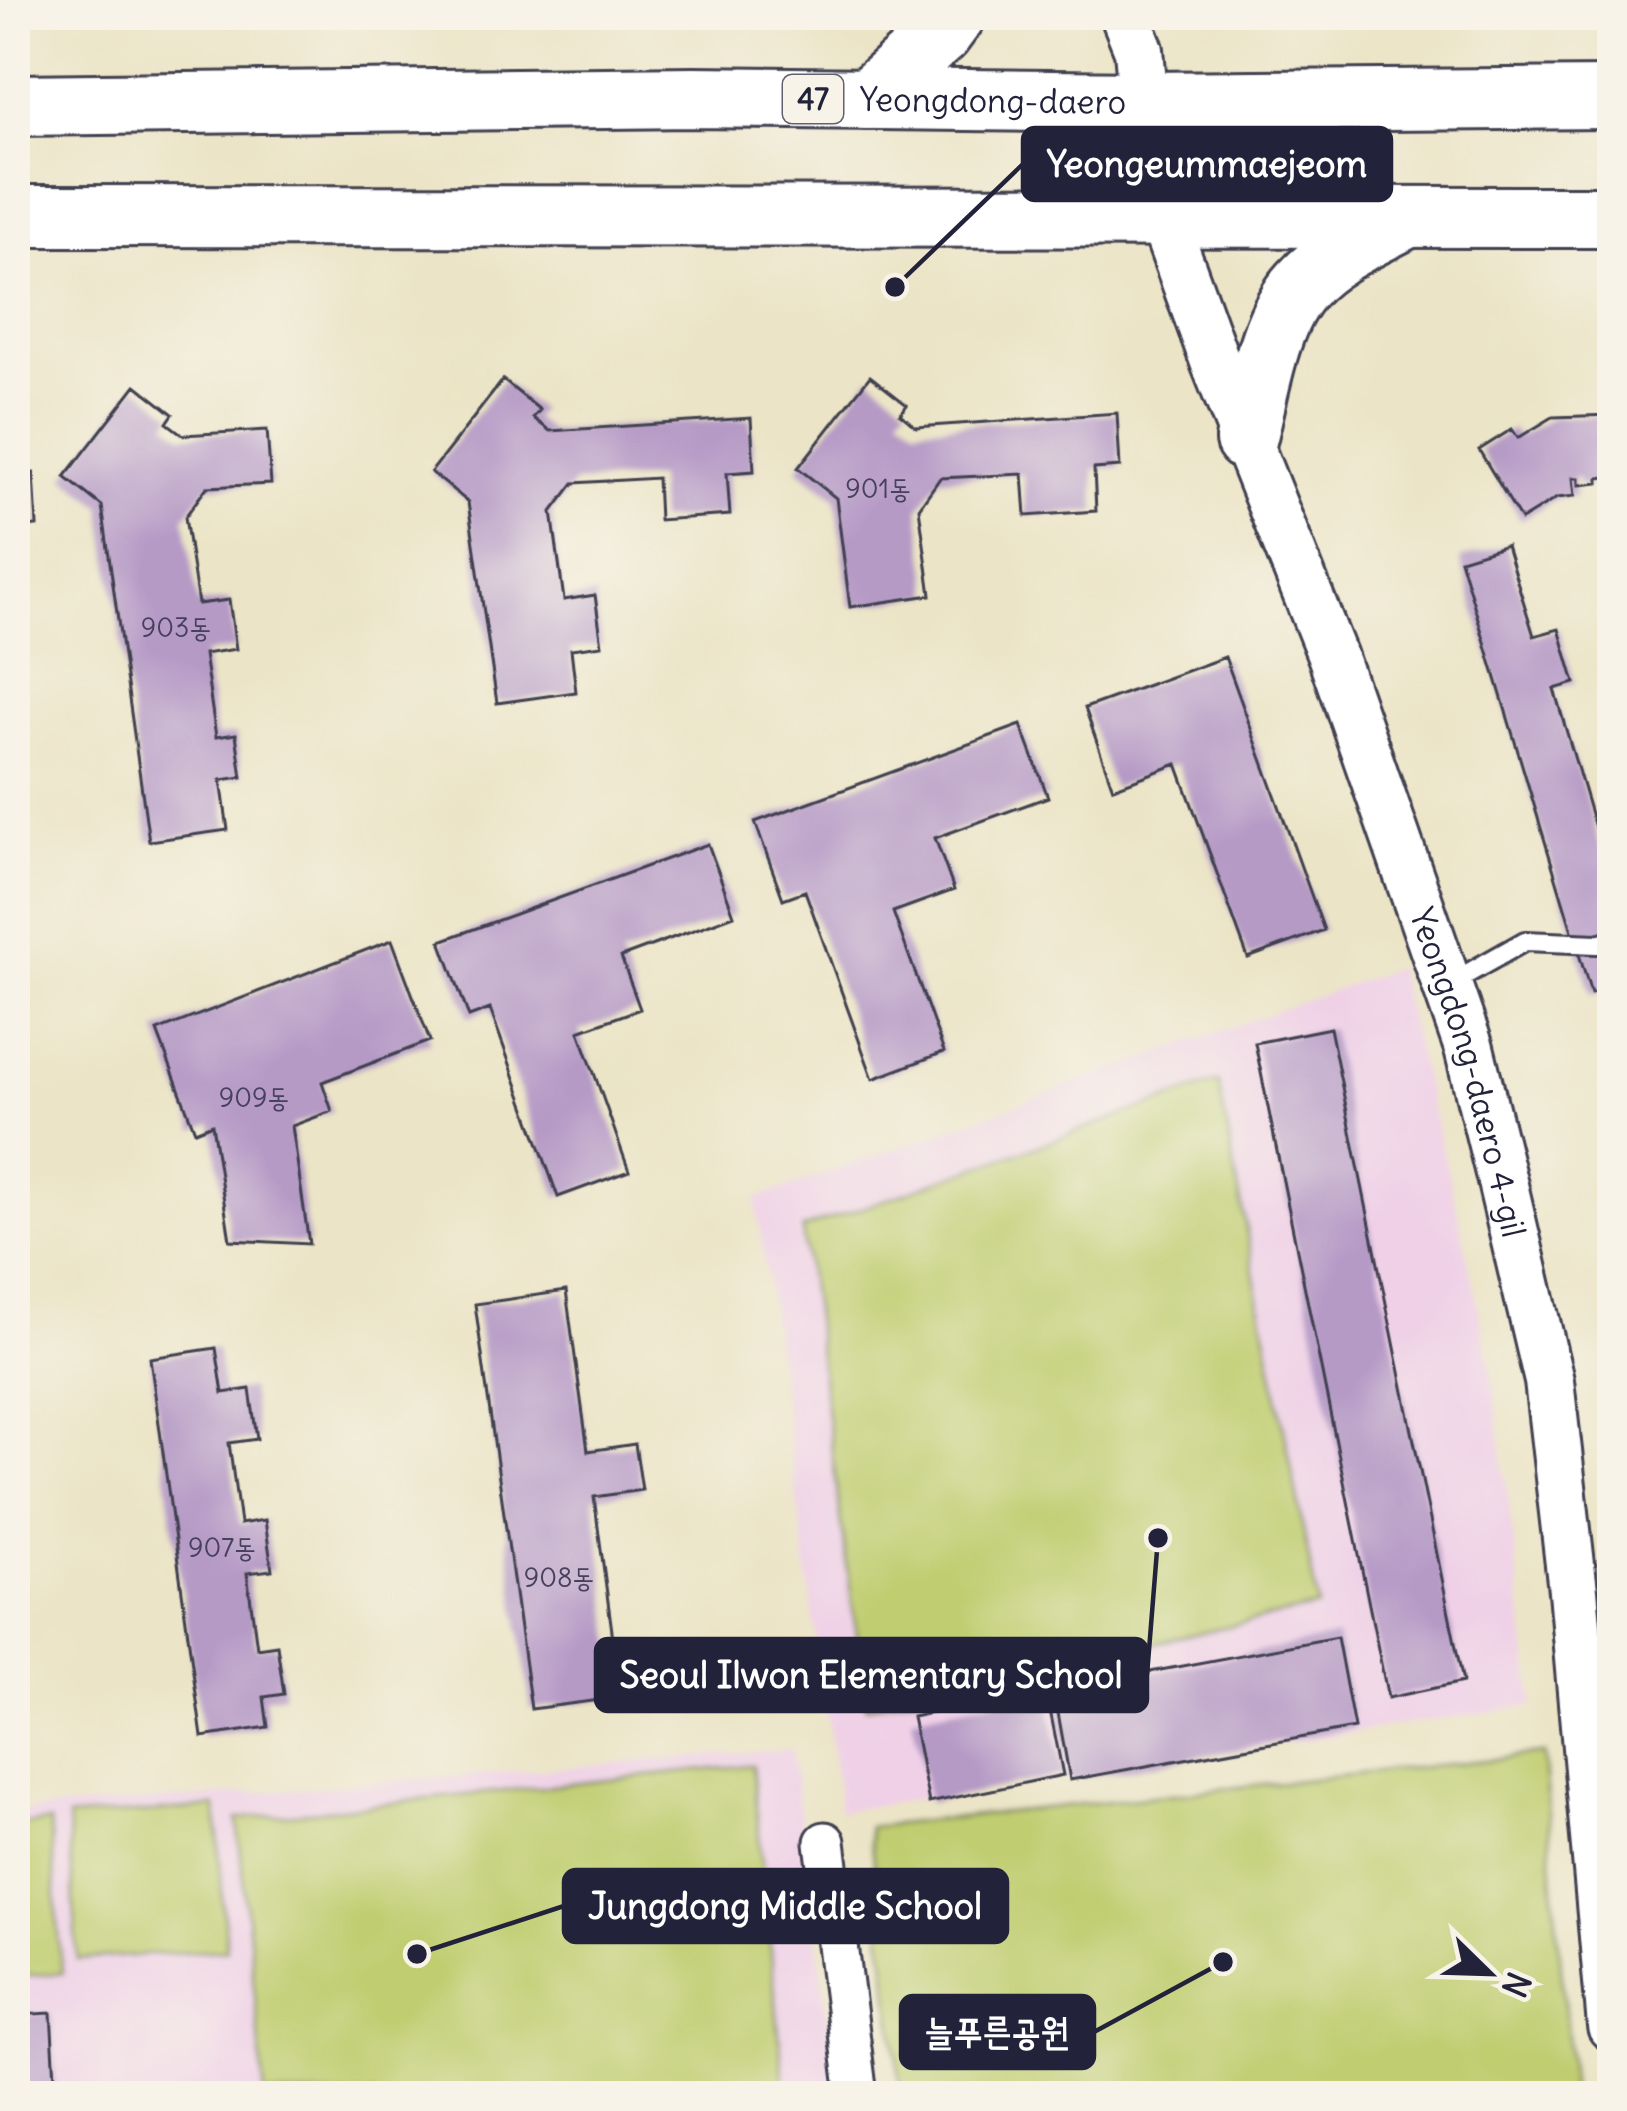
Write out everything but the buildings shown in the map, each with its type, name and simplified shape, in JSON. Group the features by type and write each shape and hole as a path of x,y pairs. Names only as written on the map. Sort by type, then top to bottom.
{"main road":[{"path":"867,99 955,15"},
{"name":"Yeongdong-daero","path":"15,105 867,99 1147,130 1612,98"},
{"path":"15,216 1612,217"},
{"path":"1246,440 1275,332 1300,286 1332,258 1407,217"}],"street":[{"name":"Yeongdong-daero 4-gil","path":"1125,15 1139,50 1163,218 1332,655 1469,1048 1549,1382 1612,2026"},
{"path":"825,1841 857,2096"}],"lane":[{"path":"1446,985 1525,941 1597,944 1612,940"}],"shaded area":[{"path":"1396,968 1492,1371 1534,1705 840,1811 756,1199"},
{"path":"791,1749 839,2096 15,2096 15,1812"}],"green space":[{"path":"1218,1082 1318,1607 866,1706 802,1229"},
{"path":"1543,1754 1572,2096 902,2096 869,1827"},
{"path":"752,1765 785,2092 746,2096 265,2096 237,1819"},
{"path":"216,1807 226,1949 78,1960 68,1818"},
{"path":"50,1822 62,1973 15,1976 15,1825"}],"place":[{"name":"Yeongeummaejeom","path":"895,287"},
{"name":"Seoul Ilwon Elementary School","path":"1158,1538"},
{"name":"Jungdong Middle School","path":"417,1954"},
{"name":"늘푸른공원","path":"1223,1962"}]}
